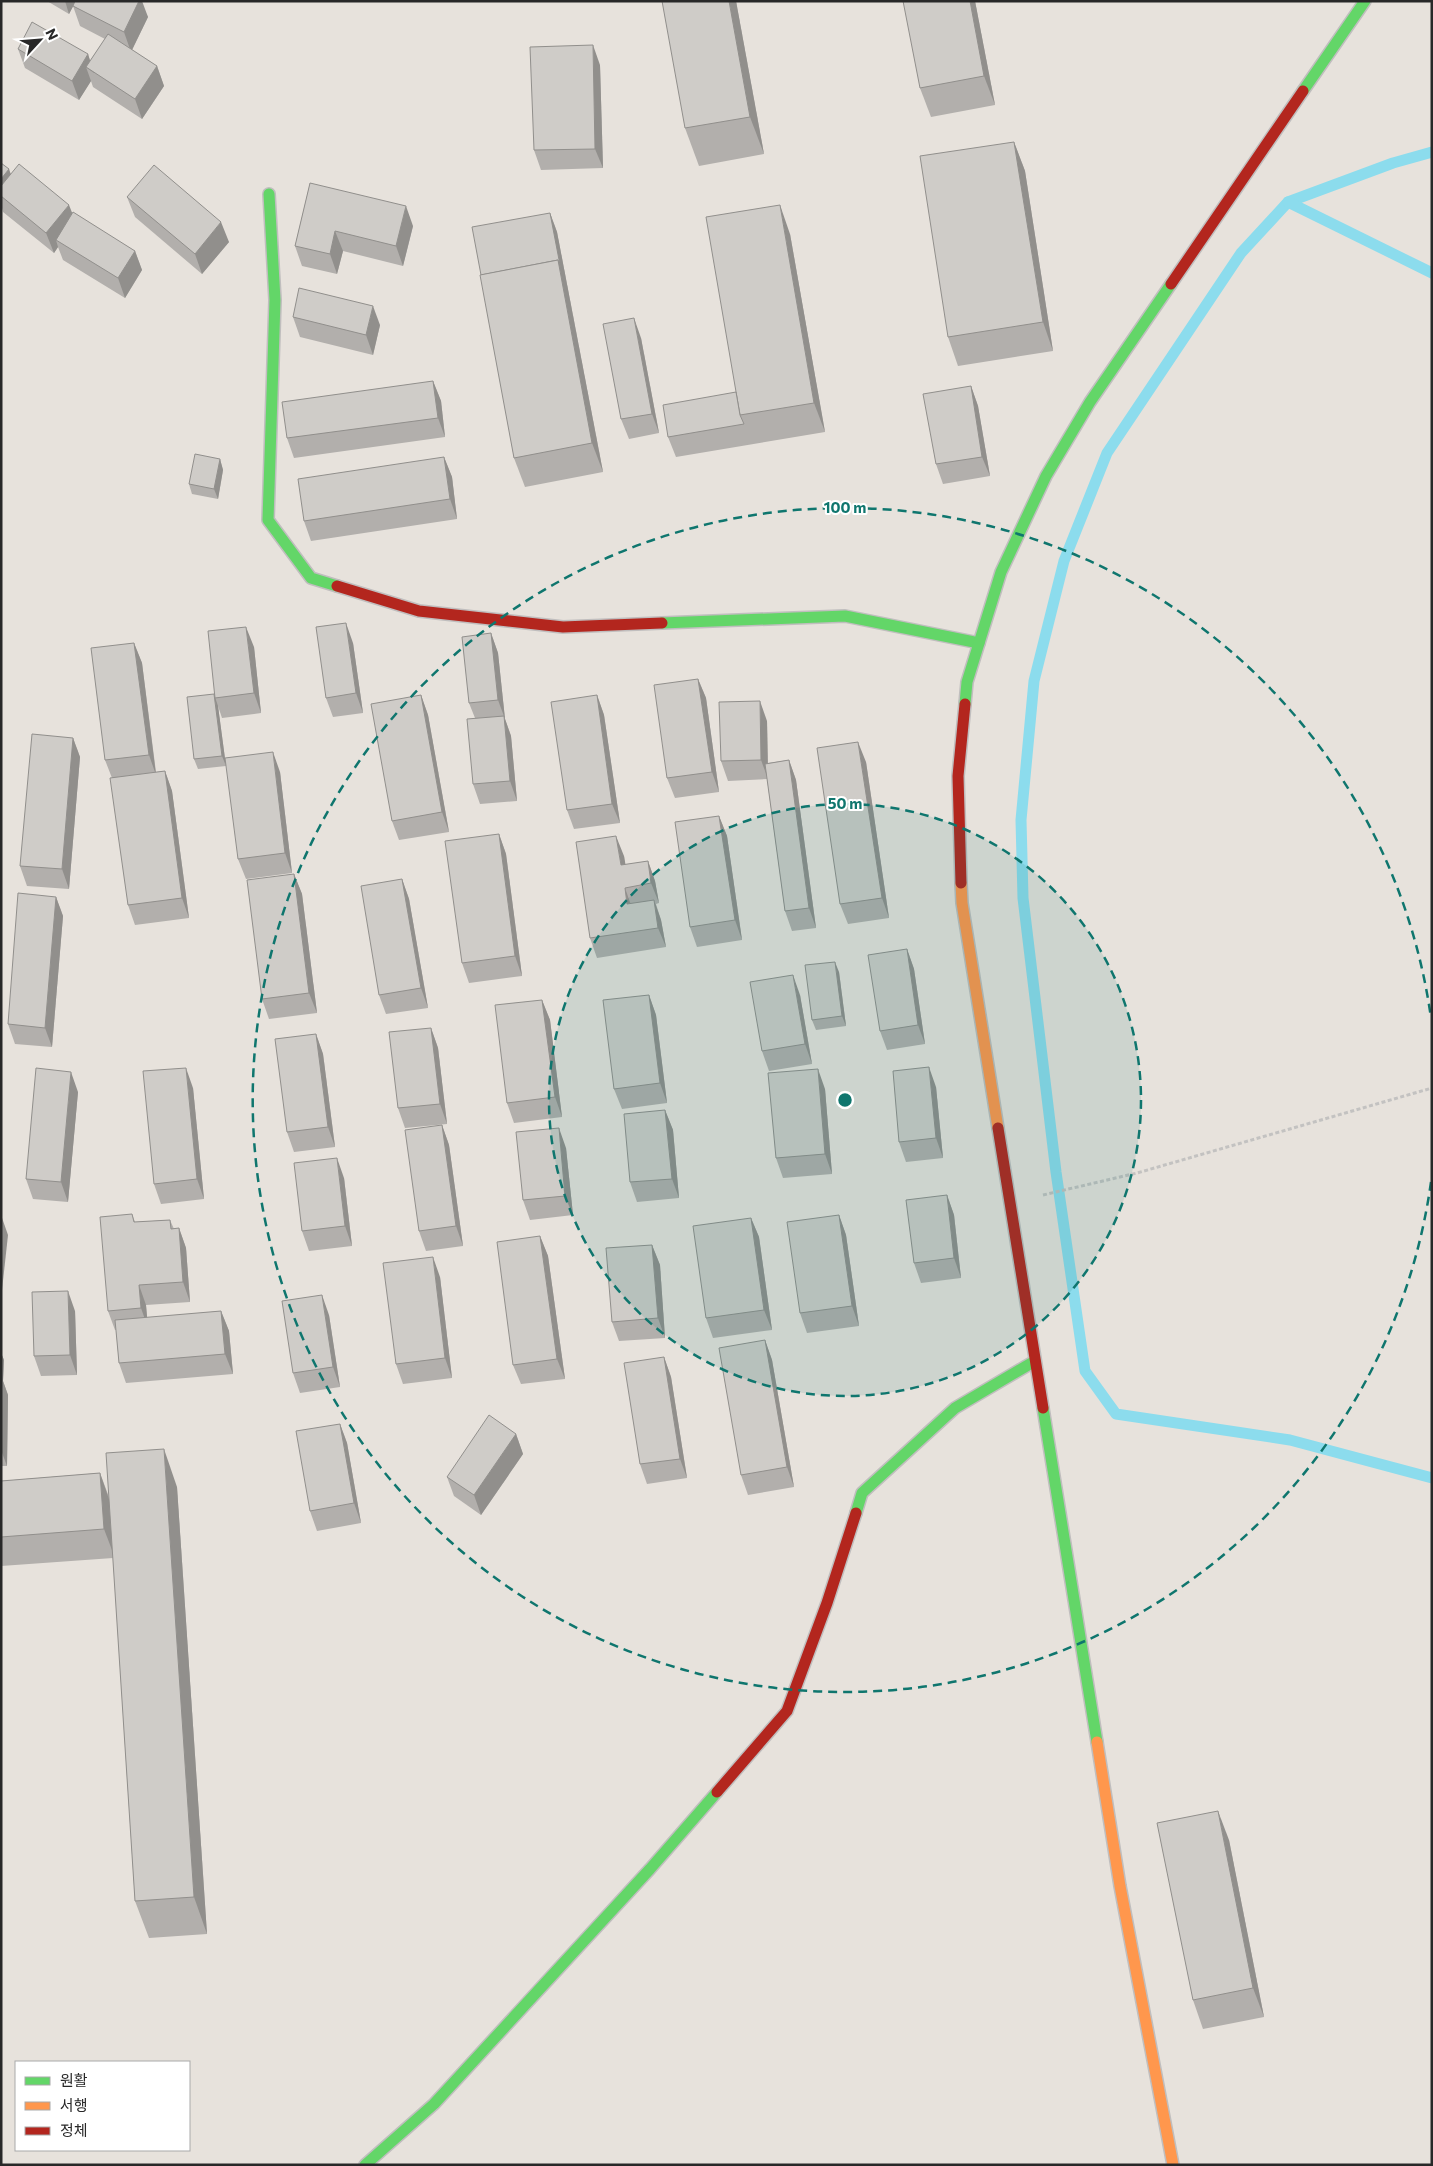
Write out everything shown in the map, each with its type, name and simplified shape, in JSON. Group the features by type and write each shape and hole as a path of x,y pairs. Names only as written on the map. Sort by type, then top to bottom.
{"main road":[{"path":"1173,2165 1120,1886 1034,1361 962,903 958,776 967,682 1001,572 1046,476 1090,402 1365,1"},
{"path":"269,194 275,300 268,520 311,578 419,611 563,627 845,616 979,643"},
{"path":"365,2165 434,2104 650,1869 787,1711 827,1603 862,1493 955,1408 1034,1361"}],"path":[{"path":"1009,1204 1137,1172 1432,1088"}],"building":[{"path":"75,1 139,1 124,32 73,6"},
{"path":"662,1 729,1 750,117 685,128"},
{"path":"903,1 970,1 984,76 920,88"},
{"path":"32,22 88,54 72,81 18,49"},
{"path":"108,34 157,66 135,99 86,67"},
{"path":"593,45 595,149 534,150 530,47"},
{"path":"1014,142 1043,322 948,337 920,156"},
{"path":"1,163 9,169 1,179"},
{"path":"19,164 69,205 46,233 1,196 1,186"},
{"path":"154,165 221,222 195,254 127,197"},
{"path":"310,183 406,206 396,246 335,231 330,254 295,246"},
{"path":"780,205 814,403 740,415 706,217"},
{"path":"73,212 135,251 118,278 56,240"},
{"path":"550,213 561,270 558,260 481,275 472,227"},
{"path":"558,260 592,443 514,458 480,275"},
{"path":"299,288 373,306 366,335 293,317"},
{"path":"634,318 652,414 621,419 603,324"},
{"path":"433,381 438,418 287,438 282,402"},
{"path":"971,386 982,457 936,464 923,394"},
{"path":"736,392 740,415 744,424 668,437 663,405"},
{"path":"195,454 220,459 214,489 189,484"},
{"path":"444,457 450,499 304,521 298,479"},
{"path":"346,623 356,693 326,698 316,627"},
{"path":"246,627 254,693 215,698 208,631"},
{"path":"491,633 498,700 469,703 462,637"},
{"path":"134,643 149,755 105,760 91,648"},
{"path":"698,679 712,772 667,778 654,685"},
{"path":"214,694 222,756 194,759 187,697"},
{"path":"421,695 442,812 392,821 371,704"},
{"path":"597,695 612,804 567,810 551,702"},
{"path":"760,701 761,760 721,761 719,702"},
{"path":"504,716 510,781 473,784 467,719"},
{"path":"32,734 73,738 62,869 20,866"},
{"path":"858,742 882,898 840,904 817,748"},
{"path":"273,752 285,853 238,859 225,758"},
{"path":"789,760 809,908 785,911 765,764"},
{"path":"165,771 182,898 128,905 110,778"},
{"path":"719,816 735,920 690,927 675,822"},
{"path":"499,834 515,956 462,963 445,841"},
{"path":"616,836 621,865 648,861 651,883 625,888 627,904 654,900 658,928 590,938 576,842"},
{"path":"294,874 309,993 262,999 247,880"},
{"path":"402,879 421,988 379,995 361,886"},
{"path":"18,893 56,897 45,1028 8,1024"},
{"path":"907,949 918,1025 880,1031 868,955"},
{"path":"835,962 842,1016 812,1020 805,965"},
{"path":"793,975 805,1044 762,1051 750,982"},
{"path":"649,995 660,1083 614,1089 603,1000"},
{"path":"542,1000 555,1097 507,1103 495,1005"},
{"path":"431,1028 440,1104 398,1108 389,1032"},
{"path":"316,1034 328,1127 287,1132 275,1039"},
{"path":"929,1067 936,1138 899,1142 893,1071"},
{"path":"36,1068 71,1072 61,1182 26,1179"},
{"path":"186,1068 197,1179 154,1184 143,1071"},
{"path":"818,1069 825,1154 776,1158 768,1073"},
{"path":"665,1110 672,1179 630,1182 624,1114"},
{"path":"442,1125 456,1226 419,1231 405,1130"},
{"path":"559,1128 565,1196 523,1200 516,1132"},
{"path":"337,1158 345,1226 302,1231 294,1163"},
{"path":"947,1195 954,1258 914,1263 906,1200"},
{"path":"132,1214 134,1222 170,1220 171,1229 179,1228 183,1282 139,1285 141,1308 108,1311 100,1217"},
{"path":"839,1215 852,1306 800,1313 787,1222"},
{"path":"751,1218 764,1310 706,1318 693,1226"},
{"path":"540,1236 557,1359 513,1365 497,1242"},
{"path":"652,1245 658,1318 612,1322 606,1248"},
{"path":"433,1257 445,1358 396,1364 383,1263"},
{"path":"68,1291 70,1355 34,1356 32,1292"},
{"path":"322,1295 333,1367 293,1373 282,1301"},
{"path":"221,1311 225,1354 119,1363 115,1320"},
{"path":"765,1340 787,1467 741,1475 719,1348"},
{"path":"664,1357 680,1459 640,1464 624,1363"},
{"path":"489,1415 516,1434 474,1495 447,1477"},
{"path":"340,1424 354,1503 310,1511 296,1431"},
{"path":"164,1449 194,1897 135,1901 106,1453"},
{"path":"100,1473 104,1529 1,1537 1,1481"},
{"path":"1218,1811 1253,1988 1193,2000 1157,1823"}],"waterway":[{"path":"1432,152 1393,163 1288,202 1241,253 1107,453 1064,561 1034,681 1021,820 1023,898 1056,1172 1085,1371 1116,1414 1290,1440 1432,1478"},
{"path":"1288,202 1432,273"}],"traffic: fast":[{"path":"1303,91 1365,1"},
{"path":"269,194 275,300 268,520 311,578 337,586"},
{"path":"965,704 967,682 1001,572 1046,476 1090,402 1171,284"},
{"path":"662,623 845,616 979,643"},
{"path":"856,1513 862,1493 955,1408 1035,1361"},
{"path":"1043,1408 1097,1742"},
{"path":"365,2165 434,2104 650,1869 717,1792"}],"traffic: slow":[{"path":"961,883 962,903 998,1128"},
{"path":"1097,1742 1120,1886 1173,2165"}],"traffic: jam":[{"path":"1171,284 1303,91"},
{"path":"337,586 419,611 563,627 662,623"},
{"path":"961,883 958,776 965,704"},
{"path":"998,1128 1043,1408"},
{"path":"717,1792 787,1711 827,1603 856,1513"}]}
